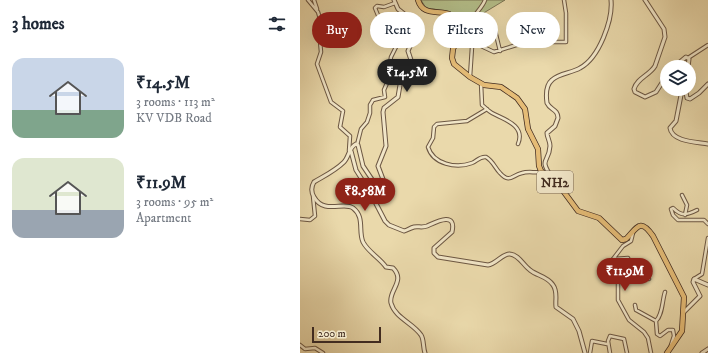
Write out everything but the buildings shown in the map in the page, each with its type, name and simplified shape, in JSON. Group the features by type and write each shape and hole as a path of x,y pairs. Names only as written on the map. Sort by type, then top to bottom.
{"highway":[{"name":"NH2","path":"418,0 422,7 428,11 450,14 457,23 459,32 453,49 452,58 458,69 481,83 502,87 517,98 525,108 528,129 538,149 539,166 543,172 561,188 578,211 599,218 622,240 626,239 635,227"},
{"path":"635,227 641,225 646,227 653,236 683,292 684,303 682,314 682,331 668,353"}],"street":[{"path":"308,0 318,12"},
{"path":"314,0 318,12"},
{"path":"485,0 482,7 473,18 471,24 476,30 481,28 489,21 493,22 500,51"},
{"path":"470,77 473,46 479,45 493,52 526,42 566,42 566,13 564,0"},
{"path":"554,182 545,169 544,164 550,146 547,133 557,123 558,116 556,111 548,106 547,103 548,86 552,80 581,68 594,53 608,27 611,0"},
{"path":"645,0 663,25 664,37 655,66 634,86 635,92 645,98 653,94 660,84"},
{"path":"394,1 398,8 408,17 414,37 408,51 412,63 411,67 401,79 398,97 384,108 383,112 386,146 378,166 384,182 383,192 381,193 376,183 368,175 357,145 361,129 367,122 370,113 370,105 374,100 384,99 385,97 384,90 387,83 391,57 396,45 396,36 393,33 384,30 375,8 377,6 384,7 394,1"},
{"path":"681,60 683,58 688,58 708,45"},
{"path":"321,48 321,52 317,62 331,102 343,111 340,126 350,136 350,152 356,170 389,225 404,231 414,227 426,227 439,220 447,220 452,225 452,232 434,248 434,253 438,257 488,265 510,254 516,256 535,274 544,277 550,282 556,290 556,307 573,319 579,331 584,353"},
{"path":"481,83 481,102 487,109 515,125 519,135 518,144"},
{"path":"696,95 708,84"},
{"path":"681,96 676,122 670,128 671,132 673,135 690,143 708,144"},
{"path":"687,96 687,98 690,99 694,96"},
{"path":"487,109 467,121 438,124 434,127 434,138 428,147 429,150 441,162 452,165 468,164 483,156 486,157 492,160 500,172 507,178 513,178 523,172 543,172"},
{"path":"300,219 310,220 315,216 312,194 314,182 341,165 353,146 357,145"},
{"path":"312,194 315,199 327,206 349,206 354,209 361,222 361,237 364,243 386,267 393,268 396,271 397,284 391,297 391,305 400,317 422,335 425,353"},
{"path":"682,195 687,205 685,215"},
{"path":"698,210 685,215 679,213 673,208 671,209 673,216 678,220 704,220 708,224"},
{"path":"613,259 623,246 631,241 635,227"},
{"path":"694,279 702,274 708,238"},
{"path":"613,259 628,258 637,278 643,271 646,272 649,279"},
{"path":"613,259 618,272 618,300 629,320 644,332 648,338 651,353"},
{"path":"682,314 700,296 693,282 694,279"},
{"path":"694,279 708,284"},
{"path":"665,292 661,304 660,314 656,321 658,336 671,330 674,333 668,353"},
{"path":"635,306 636,310 656,321"},
{"path":"610,353 607,344 610,336 623,338 626,344 627,353"},
{"path":"590,353 592,341 607,344"},
{"path":"300,345 304,349 315,348 323,353"},
{"path":"702,353 708,349"}],"green space":[{"path":"421,0 505,0 485,12 450,12 426,8"}]}
